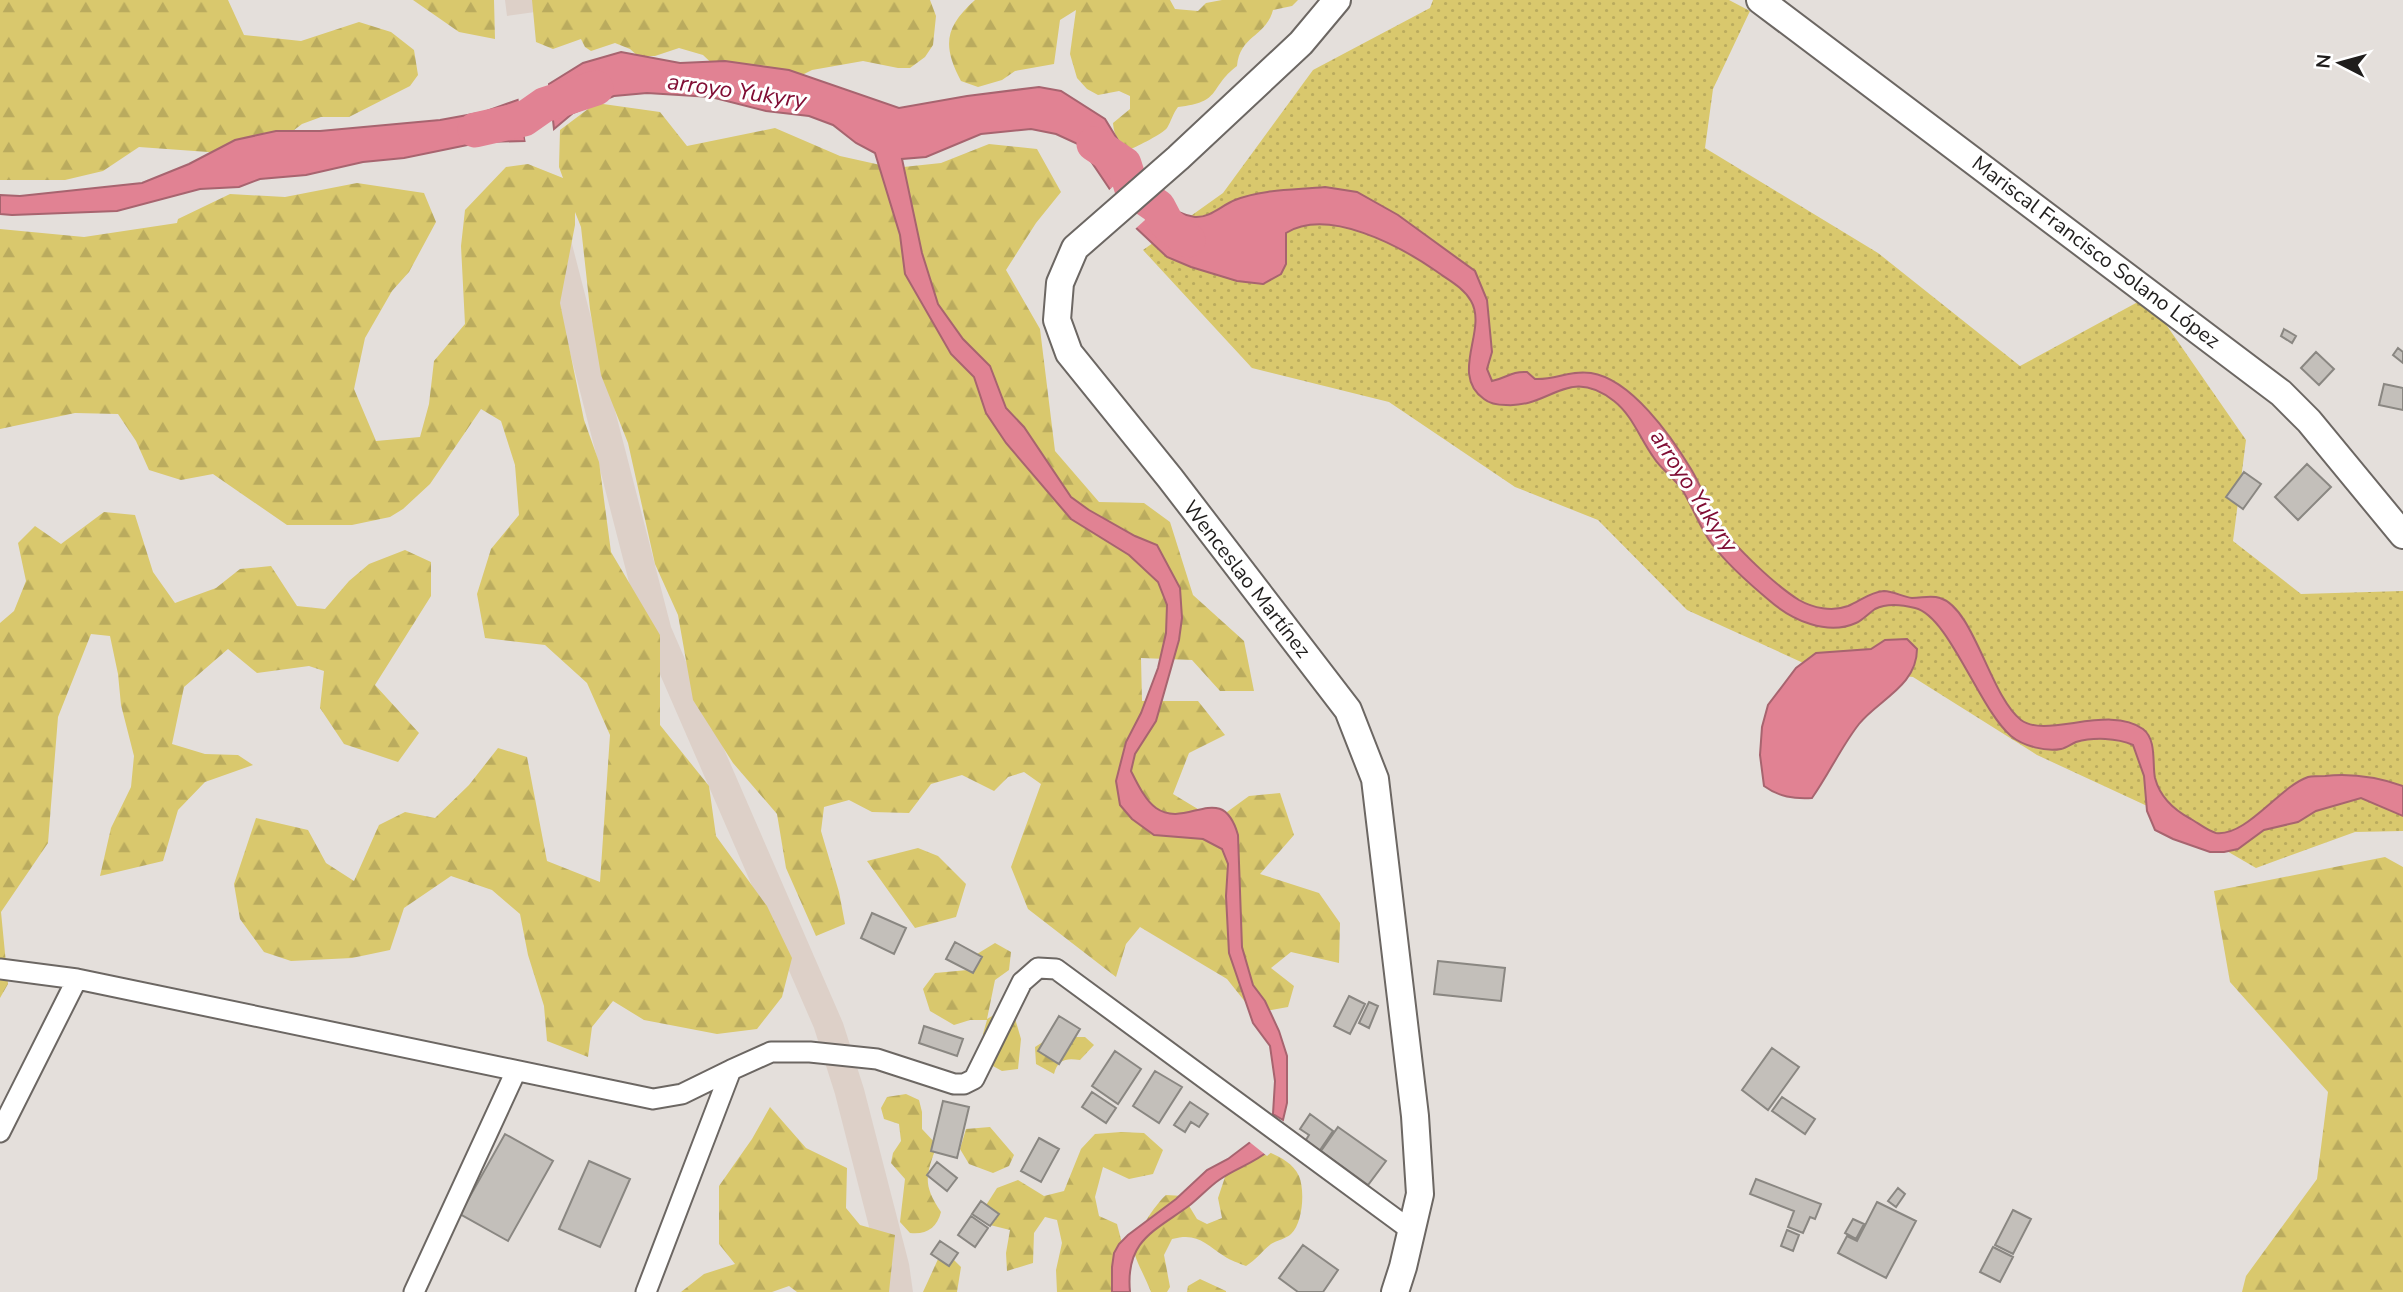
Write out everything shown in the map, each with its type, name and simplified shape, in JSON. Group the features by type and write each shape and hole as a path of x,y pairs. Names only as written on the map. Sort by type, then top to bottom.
{"main road":[{"name":"Wenceslao Martínez","path":"1337,0 1301,43 1178,158 1075,248 1060,283 1057,320 1069,353 1170,478 1348,710 1375,779 1415,1116 1420,1194 1395,1292"},
{"name":"Mariscal Francisco Solano López","path":"1760,0 2281,393 2309,421 2403,534"}],"street":[{"path":"0,969 77,979 653,1099 682,1094 771,1052 810,1052 877,1059 954,1084 964,1084 974,1079 1022,982 1038,968 1056,969 1412,1231"},
{"path":"0,1132 77,979"},
{"path":"646,1292 731,1070"},
{"path":"414,1292 516,1071"}],"shaded area":[{"path":"505,0 534,0 535,12 507,16"},
{"path":"565,217 671,627 843,1023 864,1089 909,1264 913,1292 883,1292 879,1266 835,1094 814,1028 642,633 536,220"}],"green space":[{"path":"0,0 228,0 244,35 301,41 359,22 391,32 414,50 418,75 410,86 349,117 321,117 302,124 269,149 222,153 139,147 103,171 65,180 0,180"},
{"path":"413,0 494,0 495,39 459,32"},
{"path":"532,0 930,0 936,16 933,45 925,57 910,68 863,61 812,70 792,80 720,71 703,55 679,48 655,56 638,56 630,49 615,43 591,51 581,39 553,49 536,42"},
{"path":"975,0 1170,0 1175,9 1198,11 1206,3 1222,0 1298,0 1292,6 1273,10 1265,26 1243,48 1237,66 1209,98 1178,107 1164,131 1131,149 1118,139 1113,123 1130,109 1130,96 1119,91 1098,95 1087,89 1077,78 1070,54 1076,10 1060,20 1054,64 1015,71 1002,80 978,87 961,81 951,57 950,37 957,19"},
{"path":"1433,0 1729,0 1750,11 1713,89 1705,148 1878,253 2020,366 2147,297 2246,440 2233,541 2301,594 2403,591 2403,831 2355,832 2256,868 2158,811 2037,755 1913,677 1810,666 1687,610 1598,520 1515,487 1389,402 1252,368 1143,250 1223,193 1313,70 1430,8"},
{"path":"596,103 660,112 687,146 775,128 840,156 894,168 941,163 989,144 1037,149 1061,192 1036,223 1006,270 1040,329 1055,451 1099,502 1144,503 1170,522 1193,595 1244,641 1254,691 1220,691 1192,660 1141,658 1142,701 1198,701 1225,735 1189,753 1173,794 1216,820 1249,796 1280,793 1294,835 1260,874 1319,893 1340,923 1339,963 1291,952 1271,968 1294,986 1288,1007 1254,1013 1227,979 1140,927 1126,944 1116,977 1028,909 1011,867 1041,784 1024,772 1008,777 994,791 962,775 931,784 909,813 872,812 849,800 824,807 821,831 839,892 845,924 816,936 786,868 777,814 733,763 693,700 678,615 655,564 628,443 601,375 581,227 575,212 575,225 560,303 584,420 599,462 611,552 660,635 660,725 709,786 716,836 767,906 792,958 782,997 757,1029 717,1034 644,1020 613,1001 592,1027 588,1057 547,1041 544,1006 528,955 520,914 492,890 451,876 404,908 390,950 352,958 291,961 264,952 240,919 234,884 256,818 308,830 326,863 354,881 379,825 405,812 435,818 469,785 498,748 527,757 547,861 600,882 610,735 587,683 545,645 485,638 477,594 491,549 519,515 515,465 501,421 481,409 430,484 403,509 390,517 352,525 287,525 213,474 181,480 149,470 136,441 118,414 75,413 0,429 0,229 84,237 177,223 178,219 230,194 285,197 357,183 424,193 436,222 409,272 392,291 365,338 354,389 376,441 420,437 429,404 434,361 465,324 461,246 465,210 506,167 528,164 563,178 559,167 560,130"},
{"path":"104,512 135,515 153,572 175,603 216,588 240,569 271,566 297,606 325,609 349,581 369,564 405,550 431,562 431,596 375,685 419,733 398,762 344,744 320,708 324,671 309,666 257,673 228,649 184,687 172,744 205,754 238,755 253,765 205,782 178,810 163,861 100,876 111,828 131,787 134,756 121,705 110,636 91,634 58,717 48,843 1,912 8,984 0,998 0,623 14,611 26,581 18,543 35,526 61,544"},
{"path":"918,848 938,856 966,884 956,917 915,928 867,861"},
{"path":"2385,857 2403,867 2403,1292 2242,1292 2246,1276 2317,1179 2328,1092 2230,982 2214,891"},
{"path":"995,943 1011,952 1009,970 995,980 987,1019 999,1012 1014,1015 1021,1039 1018,1069 1002,1071 982,1060 983,1034 987,1020 970,1020 954,1025 930,1011 923,989 935,973 968,970 977,954"},
{"path":"1085,1037 1094,1045 1080,1060 1060,1062 1054,1074 1036,1064 1035,1047 1046,1040"},
{"path":"906,1094 919,1100 922,1129 937,1145 928,1172 928,1186 941,1212 934,1226 916,1233 910,1233 900,1222 905,1179 891,1163 893,1153 901,1141 899,1124 884,1119 881,1108 887,1097"},
{"path":"770,1107 806,1148 847,1168 846,1208 860,1225 895,1235 889,1292 797,1292 789,1286 772,1292 681,1292 704,1274 735,1264 719,1244 719,1186 752,1139"},
{"path":"990,1127 1014,1155 1009,1166 993,1173 969,1164 960,1149 966,1129"},
{"path":"1144,1133 1163,1150 1153,1174 1129,1179 1103,1167 1095,1197 1099,1216 1117,1224 1124,1251 1124,1274 1131,1292 1057,1292 1056,1270 1062,1243 1057,1220 1045,1217 1034,1233 1033,1263 1007,1271 1006,1253 1010,1230 986,1224 983,1210 997,1188 1018,1180 1044,1196 1064,1191 1081,1149 1095,1134"},
{"path":"1269,1152 1290,1164 1301,1182 1300,1215 1291,1234 1271,1244 1246,1266 1195,1238 1172,1239 1164,1255 1170,1287 1167,1292 1151,1292 1136,1259 1135,1248 1145,1223 1161,1200 1166,1195 1183,1196 1197,1219 1207,1224 1222,1218 1218,1198 1227,1171"},
{"path":"950,1256 961,1267 957,1292 923,1292 939,1257"},
{"path":"1200,1279 1226,1292 1187,1292 1188,1286"}],"water":[{"path":"621,52 680,63 725,61 789,70 899,108 1039,87 1061,91 1105,119 1135,168 1111,191 1080,145 1056,134 1031,129 981,134 926,157 902,159 922,253 938,304 963,339 990,366 1006,408 1024,427 1071,497 1135,536 1157,545 1180,588 1182,618 1179,640 1156,721 1135,754 1131,771 1145,796 1156,808 1180,814 1213,808 1223,810 1231,819 1238,835 1242,947 1253,985 1265,1001 1287,1056 1287,1103 1283,1120 1273,1114 1275,1081 1270,1046 1253,1023 1229,953 1226,896 1228,864 1222,849 1203,839 1154,835 1132,819 1120,805 1116,781 1126,742 1141,713 1158,668 1166,633 1167,605 1158,582 1129,555 1071,519 1006,443 986,413 974,377 951,354 905,274 900,235 875,153 856,143 833,125 809,116 766,111 711,97 647,93 614,96 573,113 554,129 549,84 583,63"},
{"path":"520,99 525,141 482,142 404,158 363,162 306,175 260,179 239,187 200,189 117,211 0,214 0,195 20,196 142,183 189,164 235,140 276,131 320,131 440,120 484,112"},
{"path":"1325,187 1357,192 1398,215 1475,271 1487,300 1492,352 1487,369 1492,381 1522,372 1527,372 1535,379 1591,373 1606,377 1635,397 1683,456 1727,534 1767,575 1799,600 1829,609 1842,608 1884,591 1912,598 1940,598 1952,605 1963,618 2000,692 2021,720 2032,725 2046,726 2113,720 2129,722 2143,729 2150,739 2155,778 2164,797 2179,811 2213,832 2227,832 2239,827 2297,782 2312,776 2355,775 2403,786 2403,816 2361,798 2316,811 2298,822 2264,830 2238,849 2210,852 2173,839 2155,830 2147,811 2144,776 2133,745 2098,739 2083,740 2061,749 2049,750 2016,740 1987,706 1952,645 1928,615 1915,608 1885,606 1875,609 1856,623 1833,628 1799,620 1779,608 1747,581 1718,551 1703,531 1681,488 1657,462 1631,421 1614,401 1598,391 1584,387 1571,387 1522,404 1497,404 1484,399 1474,389 1470,377 1469,365 1475,325 1471,301 1460,288 1421,261 1363,233 1322,224 1303,226 1286,233 1286,264 1281,274 1263,284 1237,281 1167,257 1134,226 1161,202 1181,213 1200,217 1235,200 1256,194"},
{"path":"1907,639 1917,649 1911,673 1904,683 1859,724 1812,798 1775,793 1764,786 1760,755 1762,727 1768,705 1796,668 1816,653 1871,649 1885,640"},
{"path":"1257,1137 1271,1149 1219,1180 1190,1205 1154,1230 1138,1248 1132,1260 1130,1292 1112,1292 1114,1253 1119,1244 1176,1199 1207,1170 1228,1159"}],"pier":[{"path":"518,96 524,98 529,140 526,144"},
{"path":"1137,165 1137,170 1113,194 1108,194 1107,192"},
{"path":"1159,199 1166,201 1134,230 1131,224"},
{"path":"1259,1134 1274,1148 1267,1156 1247,1140"}],"building":[{"path":"2284,329 2296,336 2292,343 2281,336"},
{"path":"2398,348 2403,352 2403,363 2393,355"},
{"path":"2316,352 2334,369 2319,385 2301,368"},
{"path":"2384,384 2403,388 2403,410 2379,405"},
{"path":"2307,464 2331,487 2298,520 2275,497"},
{"path":"2244,472 2261,484 2243,509 2226,497"},
{"path":"872,913 906,928 894,954 861,938"},
{"path":"955,942 982,957 973,973 946,959"},
{"path":"1438,961 1505,968 1501,1001 1434,994"},
{"path":"1349,996 1365,1004 1350,1034 1334,1026"},
{"path":"1369,1002 1378,1006 1369,1028 1359,1023"},
{"path":"1059,1016 1080,1029 1059,1064 1038,1051"},
{"path":"924,1026 963,1039 957,1056 919,1043"},
{"path":"1772,1048 1799,1067 1768,1110 1742,1090"},
{"path":"1115,1051 1141,1069 1118,1104 1092,1086"},
{"path":"1155,1071 1182,1087 1159,1123 1133,1106"},
{"path":"1092,1092 1116,1108 1106,1123 1082,1107"},
{"path":"1782,1097 1815,1119 1805,1134 1772,1111"},
{"path":"943,1101 969,1107 957,1158 931,1151"},
{"path":"1190,1102 1208,1114 1199,1127 1191,1122 1185,1132 1174,1125"},
{"path":"1310,1114 1333,1131 1318,1153 1304,1143 1309,1135 1300,1129"},
{"path":"1338,1127 1386,1161 1368,1185 1321,1151"},
{"path":"505,1134 553,1161 508,1241 460,1214"},
{"path":"1039,1138 1059,1149 1041,1182 1021,1171"},
{"path":"589,1161 630,1179 600,1247 559,1229"},
{"path":"937,1162 957,1178 947,1191 927,1175"},
{"path":"1756,1179 1821,1204 1815,1219 1810,1217 1803,1233 1788,1227 1794,1211 1750,1194"},
{"path":"1898,1188 1905,1194 1896,1207 1888,1201"},
{"path":"981,1201 999,1214 990,1226 972,1214"},
{"path":"1877,1202 1916,1221 1886,1278 1838,1253 1847,1236 1857,1241"},
{"path":"2013,1210 2031,1219 2013,1254 1995,1245"},
{"path":"971,1216 988,1228 975,1247 958,1235"},
{"path":"1853,1219 1864,1224 1856,1239 1845,1233"},
{"path":"1787,1230 1799,1235 1793,1251 1781,1246"},
{"path":"940,1241 958,1253 949,1266 931,1254"},
{"path":"1303,1245 1338,1270 1323,1292 1298,1292 1279,1278"},
{"path":"1993,1247 2013,1257 2000,1282 1980,1272"}],"waterway":[{"name":"arroyo Yukyry","path":"475,130 524,119 544,105 596,88"},
{"name":"arroyo Yukyry","path":"1094,144 1124,164 1132,189 1158,207 1167,224 1188,240"}]}
